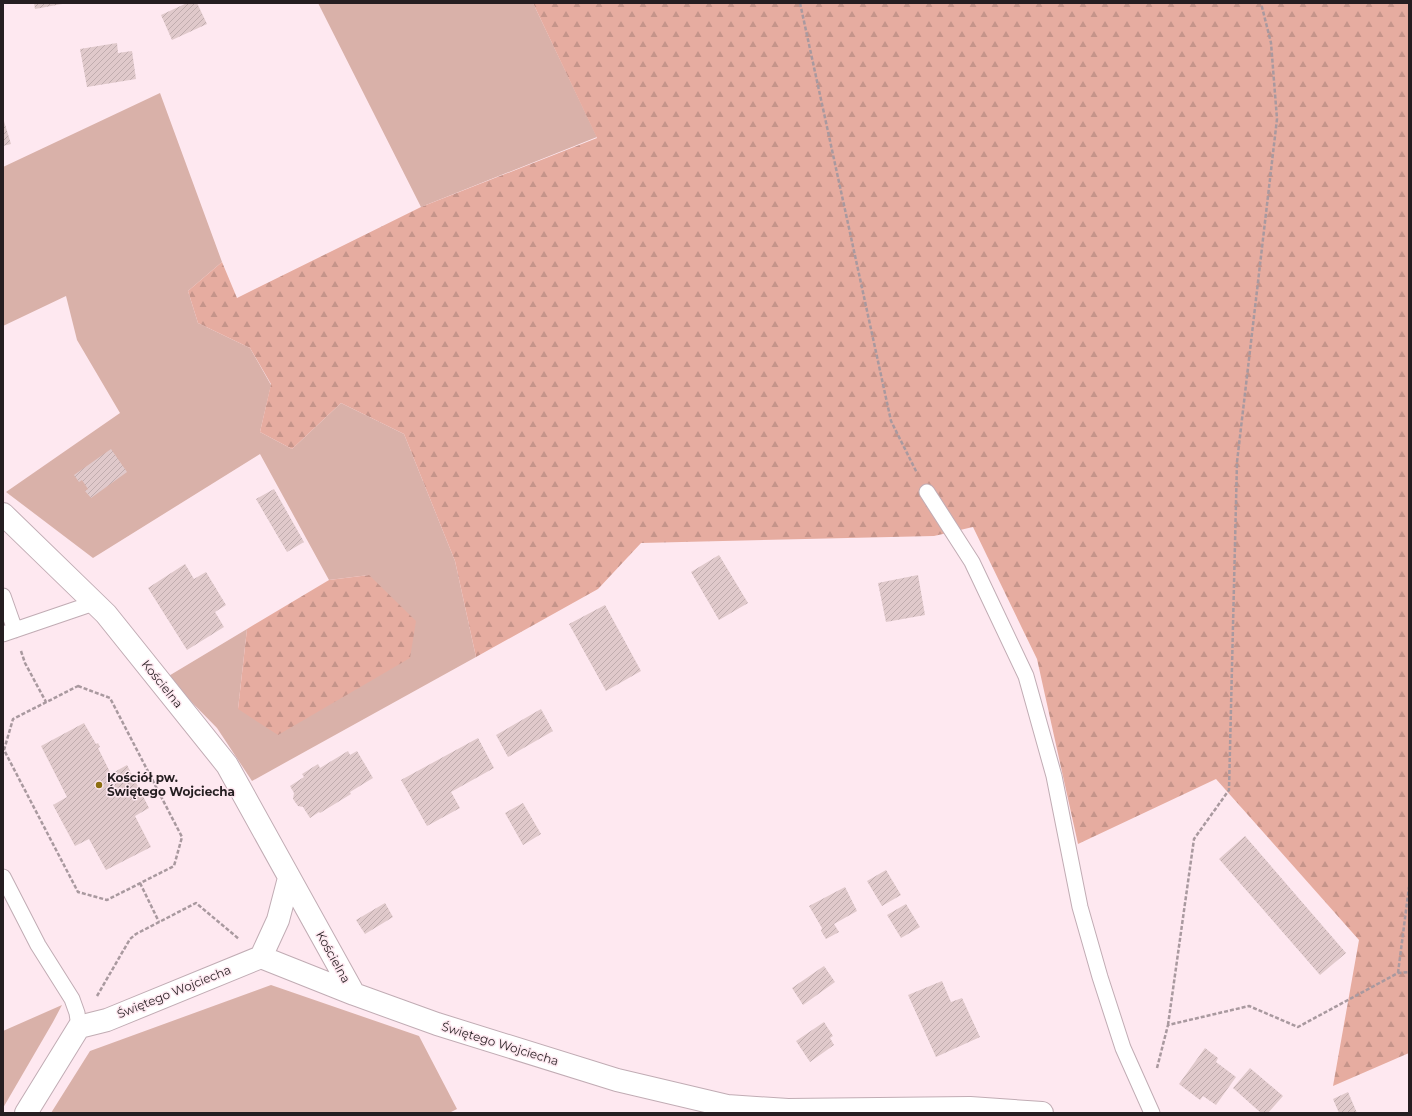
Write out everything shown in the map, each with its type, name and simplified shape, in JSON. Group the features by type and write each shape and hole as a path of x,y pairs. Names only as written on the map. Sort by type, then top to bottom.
{"street":[{"name":"Kościelna","path":"3,514 106,614 227,765 354,994"},
{"path":"261,957 278,920 289,878"},
{"name":"Świętego Wojciecha","path":"79,1027 107,1020 261,957 354,994 437,1024 617,1080 727,1106 788,1110 970,1108 1042,1113"},
{"path":"26,1113 79,1027"}],"lane":[{"path":"927,492 972,562 1026,676 1054,776 1080,908 1123,1048 1150,1107"},
{"path":"3,596 9,632 94,603"},
{"path":"3,878 38,945 72,999 77,1013 79,1027"}],"path":[{"path":"800,3 891,421 927,492"},
{"path":"1150,1107 1168,1026 1194,839 1229,790 1237,462 1277,119 1271,43 1261,3"},
{"path":"9,632 46,702"},
{"path":"78,686 110,698 182,837 174,866 107,900 78,892 4,750 13,719 46,702 78,686"},
{"path":"140,883 159,922"},
{"path":"1398,973 1409,886"},
{"path":"79,1027 130,939 136,934 196,903 261,957"},
{"path":"1168,1026 1249,1006 1298,1027 1398,973 1409,972"}],"shaded area":[{"path":"318,3 533,3 597,137 421,207"},
{"path":"160,93 222,262 188,291 198,323 250,348 271,385 260,432 292,449 341,403 404,434 455,561 476,657 252,781 217,728 167,677 247,629 238,709 369,575 329,580 260,454 93,558 6,492 120,413 77,340 66,296 3,326 3,167"},
{"path":"271,985 419,1036 457,1109 449,1113 51,1113 90,1051"},
{"path":"62,1005 53,1022 3,1108 3,1031"}],"green space":[{"path":"533,3 1409,3 1409,1053 1333,1086 1359,940 1216,779 1078,844 1037,659 973,527 934,536 641,543 598,589 476,657 455,561 404,434 341,403 292,449 260,432 271,384 250,348 198,323 188,291 222,262 237,298 421,207 597,138"},
{"path":"369,575 416,621 410,658 278,735 238,709 247,629 329,580"}],"building":[{"path":"34,3 62,3 62,4 35,9"},
{"path":"187,3 197,3 207,24 172,40 161,15"},
{"path":"117,43 118,53 132,51 136,79 87,87 80,49"},
{"path":"3,118 11,144 3,146"},
{"path":"111,449 127,472 91,498 85,491 88,489 82,480 79,482 74,475"},
{"path":"274,489 304,542 287,552 256,499"},
{"path":"719,555 748,603 719,620 691,572"},
{"path":"185,564 194,579 206,572 226,605 215,612 224,627 187,650 148,588"},
{"path":"918,575 925,615 886,622 878,583"},
{"path":"605,605 641,671 606,691 569,624"},
{"path":"541,709 553,731 508,757 496,735"},
{"name":"Kościół pw. Świętego Wojciecha","path":"84,723 96,744 98,743 100,747 98,748 111,774 127,765 149,808 135,816 151,847 106,870 89,839 75,846 53,805 67,797 41,746"},
{"path":"478,738 494,768 451,792 460,808 427,826 401,780"},
{"path":"348,751 350,755 357,751 373,778 350,792 351,794 310,818 303,807 298,806 293,799 294,793 290,786 304,777 302,774 318,764 320,768"},
{"path":"523,803 541,834 523,845 505,813"},
{"path":"1245,836 1346,953 1320,975 1219,859"},
{"path":"886,870 901,895 882,906 867,881"},
{"path":"845,887 857,911 834,924 839,932 826,939 821,931 822,928 809,906"},
{"path":"385,903 393,917 365,934 356,920"},
{"path":"906,904 920,927 901,938 887,915"},
{"path":"824,966 835,982 803,1005 792,988"},
{"path":"942,981 951,1002 962,998 980,1037 936,1057 908,995"},
{"path":"824,1022 833,1036 830,1038 834,1045 810,1062 796,1041"},
{"path":"1205,1048 1218,1058 1216,1062 1236,1077 1216,1105 1203,1096 1200,1100 1179,1084"},
{"path":"1250,1068 1283,1096 1268,1113 1261,1113 1233,1088"},
{"path":"1348,1092 1357,1113 1339,1113 1333,1099"}],"place":[{"name":"Kościół pw. Świętego Wojciecha","path":"99,785"}]}
